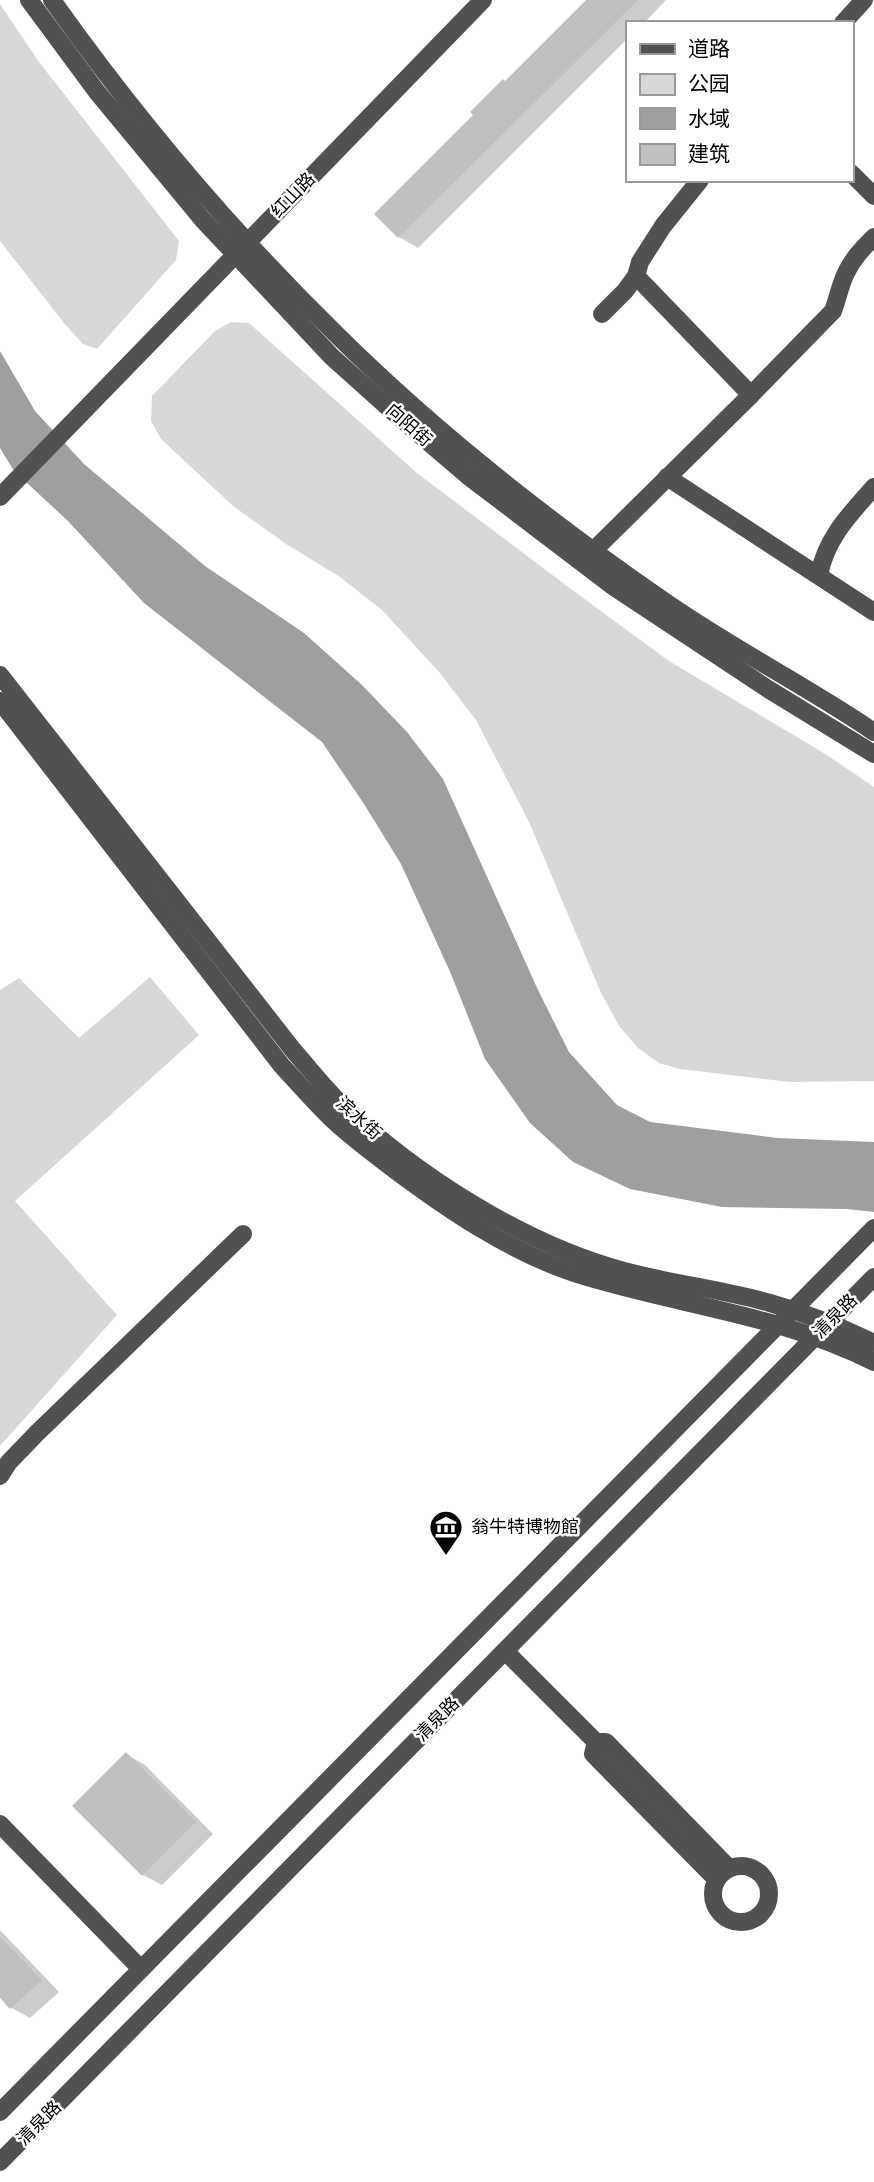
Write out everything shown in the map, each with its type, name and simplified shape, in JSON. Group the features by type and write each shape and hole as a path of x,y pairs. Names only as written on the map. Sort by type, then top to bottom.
{"street":[{"name":"向阳街","path":"29,0 97,92 174,187 234,256 332,357 458,468 614,587 768,689 874,754"},
{"name":"向阳街","path":"52,0 157,139 248,242 337,335 403,397 465,451 593,551 663,601 874,732"},
{"name":"红山路","path":"0,497 483,0"},
{"path":"845,21 864,0"},
{"path":"853,175 874,196"},
{"path":"602,314 636,276 640,262 663,226 698,182"},
{"path":"593,551 833,311 845,275 855,256 874,237"},
{"path":"636,276 751,395"},
{"path":"667,477 874,611"},
{"path":"820,575 823,556 838,528 874,487"},
{"name":"滨水街","path":"0,675 293,1050 338,1101 389,1144 432,1176 490,1213 534,1238 579,1257 625,1271 770,1303 874,1343"},
{"name":"滨水街","path":"0,701 282,1066 334,1121 374,1154 483,1230 530,1255 573,1272 657,1297 758,1318 855,1352 874,1362"},
{"name":"清泉路","path":"0,2112 874,1228"},
{"path":"0,1476 9,1462 37,1433 243,1234"},
{"name":"清泉路","path":"0,2162 874,1277"},
{"path":"505,1651 596,1742 593,1754 722,1874"},
{"path":"0,1824 141,1969"}],"green space":[{"path":"0,4 39,62 179,241 176,260 97,349 83,344 64,323 0,241"},
{"path":"231,322 249,323 417,473 669,661 827,755 874,787 874,1081 790,1082 680,1069 659,1063 638,1048 619,1026 601,993 529,822 476,720 439,672 382,610 340,577 286,544 233,506 161,439 151,421 152,396 215,331"},
{"path":"150,977 199,1035 15,1201 117,1315 0,1446 0,990 19,978 79,1038"}],"water":[{"path":"0,351 35,411 84,464 205,566 304,633 362,685 407,732 443,779 538,990 569,1052 617,1105 650,1122 777,1138 874,1142 874,1212 847,1209 722,1207 630,1189 573,1162 530,1123 485,1059 451,974 401,864 322,742 144,603 68,521 14,471 0,448"}],"building":[{"path":"586,0 638,0 398,238 374,214 473,115 470,112"},
{"path":"126,1752 196,1822 142,1876 72,1806"},
{"path":"0,1937 42,1980 10,2009 0,1998"}],"place":[{"name":"翁牛特博物館","path":"446,1557"}]}
